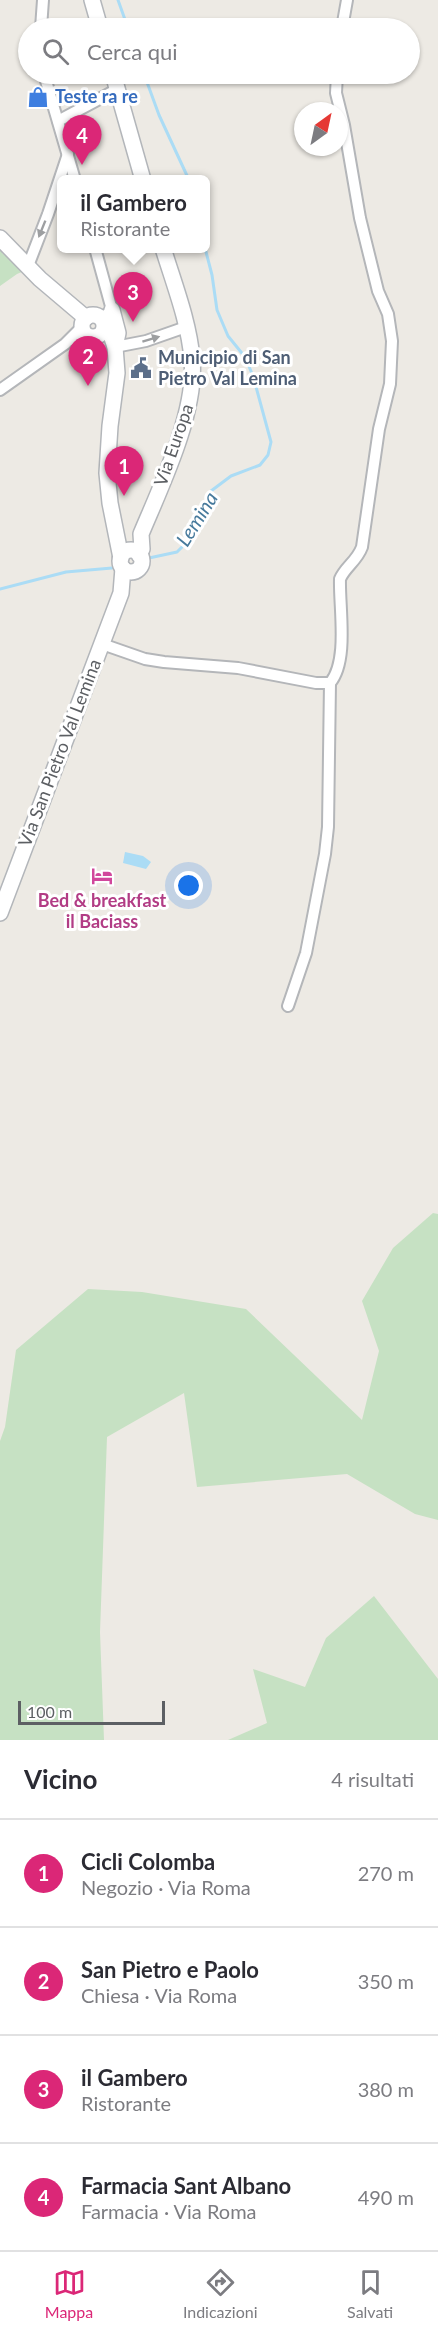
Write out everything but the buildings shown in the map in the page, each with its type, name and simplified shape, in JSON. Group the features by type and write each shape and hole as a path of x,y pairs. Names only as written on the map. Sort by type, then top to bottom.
{"street":[{"path":"37,0 40,18"},
{"path":"42,18 43,0"},
{"path":"92,0 97,18"},
{"path":"344,18 347,0"},
{"path":"47,84 74,175"},
{"path":"116,84 142,175"},
{"path":"288,1006 306,953 325,854 328,827 330,683 338,674 340,657 340,579 343,572 357,559 362,547 379,429 390,384 392,341 388,314 378,291 360,218 344,125 336,93 336,84"},
{"path":"58,121 118,89"},
{"path":"61,175 68,154"},
{"path":"28,266 57,187"},
{"path":"0,238 40,279 97,322"},
{"path":"95,253 97,322 115,360 146,341 186,327"},
{"name":"Via Europa","path":"127,556 136,538 141,534 168,469 190,397 193,361 186,327 164,253"},
{"path":"0,390 97,322"},
{"name":"Via San Pietro Val Lemina","path":"0,913 121,593 127,556 110,502 107,473 118,333 97,322"},
{"path":"102,644 145,659 238,668 316,683 330,683"}],"green space":[{"path":"0,245 5,248 2,253 24,271 0,286"},
{"path":"433,1213 438,1214 438,1520 415,1514 347,1474 197,1487 184,1393 107,1437 100,1632 104,1740 0,1740 0,1441 5,1427 16,1350 88,1289 142,1292 246,1309 362,1420 379,1351 362,1301 393,1248"},
{"path":"374,1596 438,1679 438,1740 228,1740 267,1723 253,1669 305,1687 326,1638"}],"water":[{"path":"125,852 143,856 151,862 146,869 123,863"}],"waterway":[{"name":"Lemina","path":"118,0 124,18"},
{"name":"Lemina","path":"148,84 187,175"},
{"name":"Lemina","path":"149,558 177,552 186,543 211,491 231,476 260,465 268,455 271,442 253,376 245,357 228,336 217,310 206,253"},
{"name":"Lemina","path":"0,589 66,572 112,568"}],"place":[{"name":"Teste ra re","path":"38,97"},
{"name":"Farmacia Sant Albano","path":"82,165"},
{"name":"il Gambero","path":"133,322"},
{"name":"Municipio di San Pietro Val Lemina","path":"141,368"},
{"name":"San Pietro e Paolo","path":"88,386"},
{"name":"Cicli Colomba","path":"124,496"},
{"name":"Bed & breakfast il Baciass","path":"102,876"}]}
